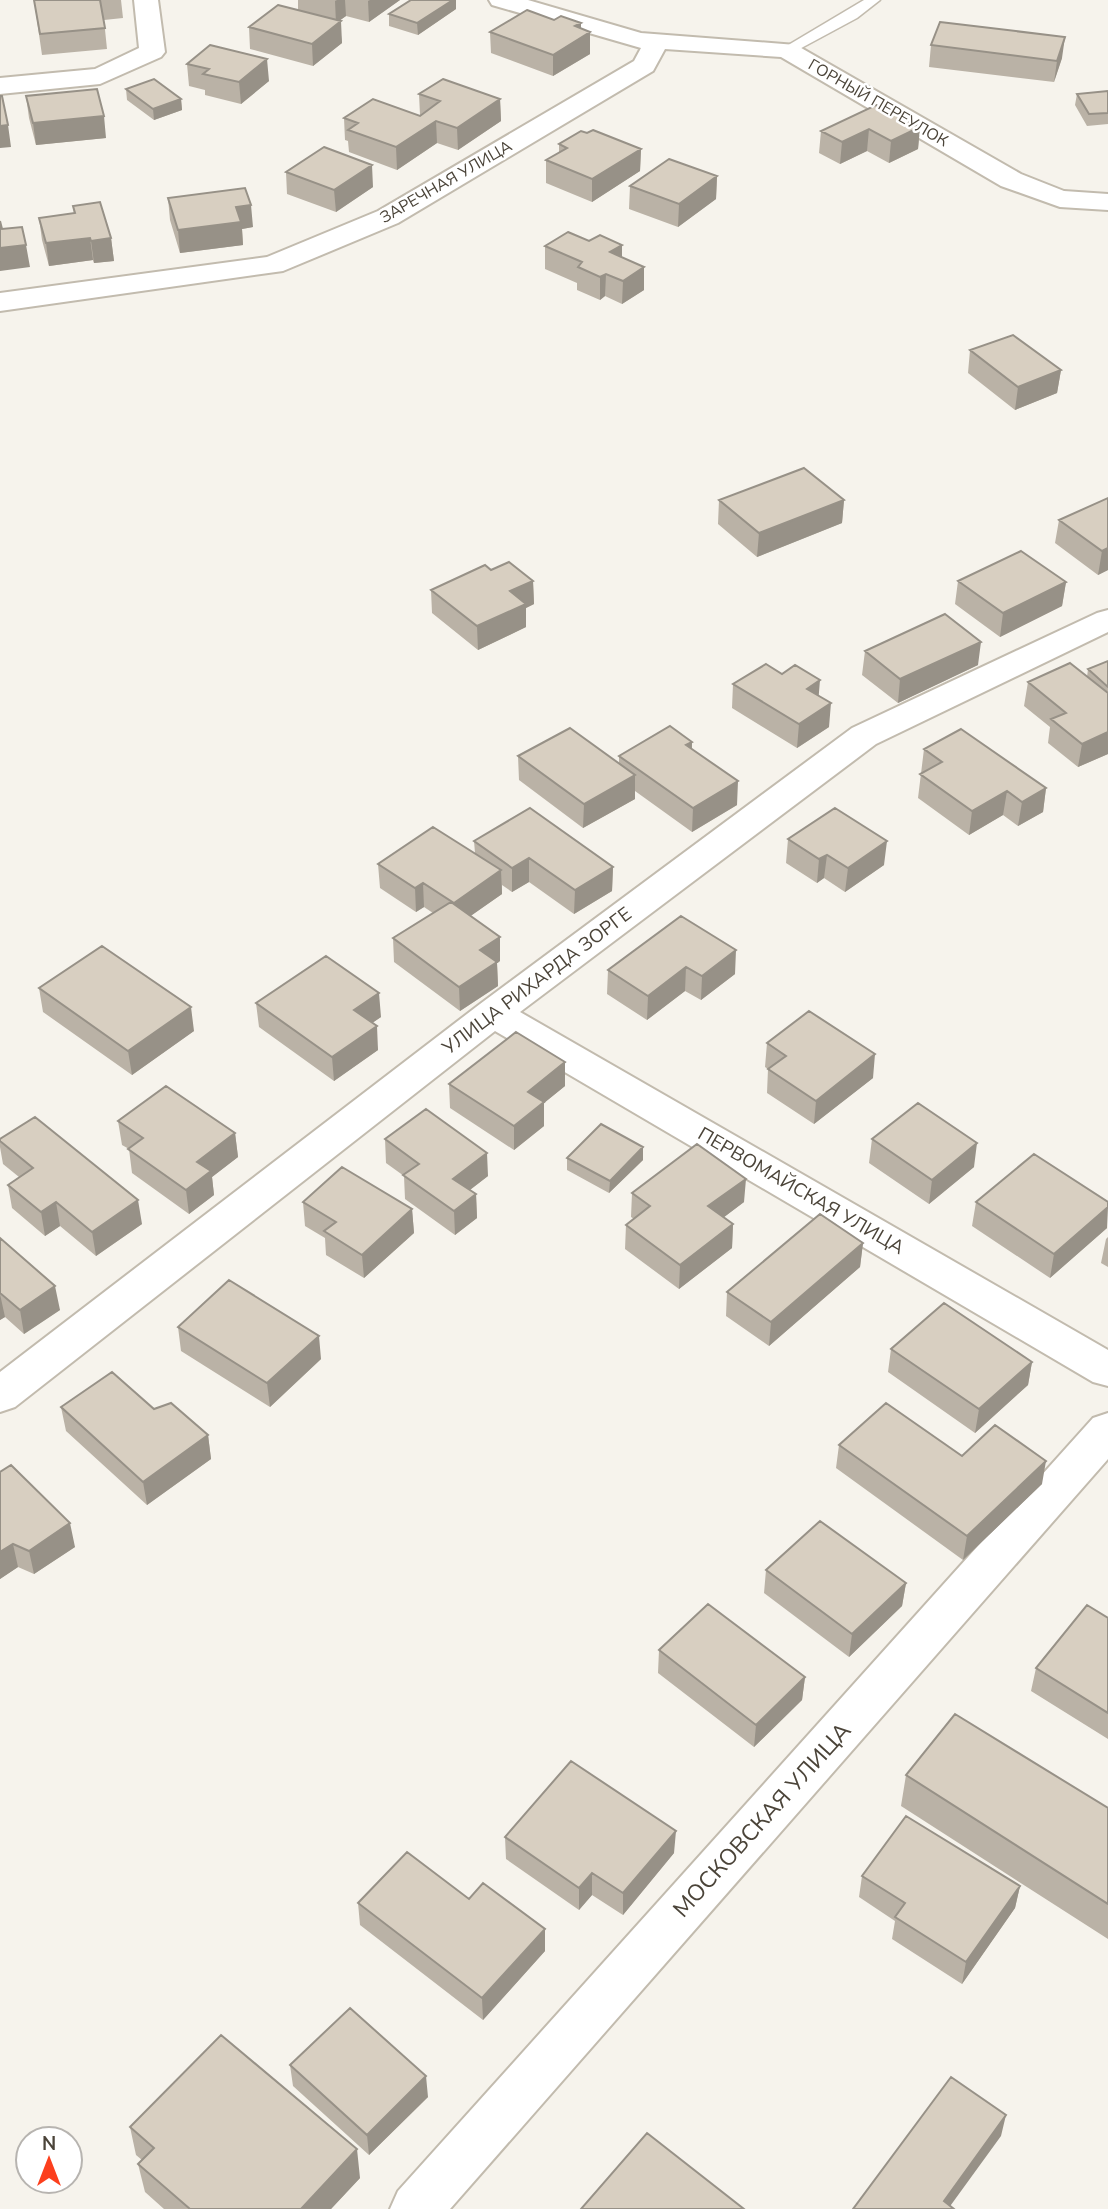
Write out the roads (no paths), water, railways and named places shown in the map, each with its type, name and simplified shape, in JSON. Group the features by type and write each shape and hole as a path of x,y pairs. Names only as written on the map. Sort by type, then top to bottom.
{"street":[{"path":"0,86 100,76 152,52 146,0"},
{"name":"ГОРНЫЙ ПЕРЕУЛОК","path":"501,0 648,41 787,50 1011,180 1060,198 1108,202"},
{"name":"ЗАРЕЧНАЯ УЛИЦА","path":"0,302 273,265 388,217 644,66 648,41"},
{"name":"УЛИЦА РИХАРДА ЗОРГЕ","path":"0,1395 493,1013 864,736 1108,620"},
{"name":"ПЕРВОМАЙСКАЯ УЛИЦА","path":"493,1013 1108,1370"},
{"name":"МОСКОВСКАЯ УЛИЦА","path":"416,2209 1108,1430"}],"lane":[{"path":"787,50 852,15 873,0"}]}
